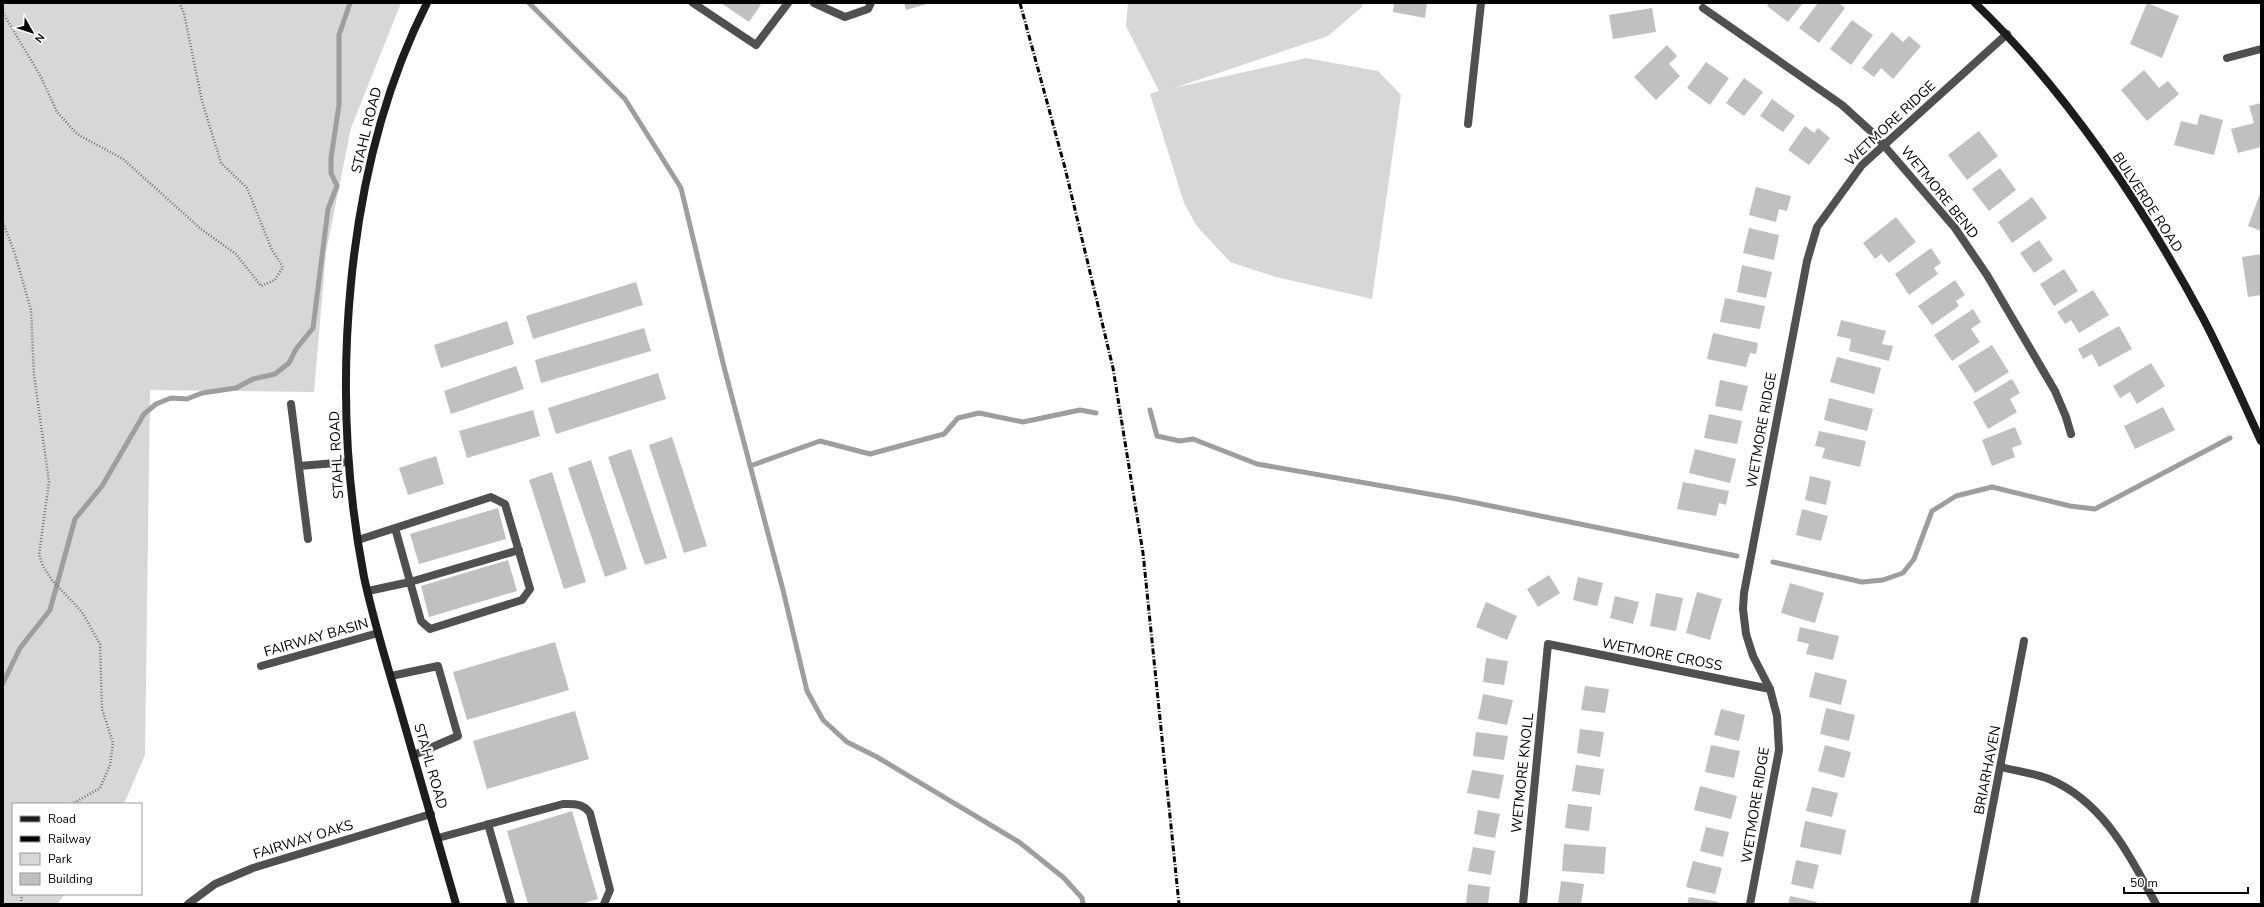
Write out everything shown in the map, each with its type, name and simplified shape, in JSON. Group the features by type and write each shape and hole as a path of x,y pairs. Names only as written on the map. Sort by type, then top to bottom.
{"street":[{"name":"STAHL ROAD","path":"427,3 395,72 383,113 360,216 349,306 346,376 348,462 358,540 378,633 456,904"},
{"path":"693,3 756,45 788,3"},
{"path":"814,3 845,17 868,9 870,3"},
{"path":"1468,124 1481,3"},
{"name":"BULVERDE ROAD","path":"1975,3 2007,34 2062,99 2146,218 2204,320 2261,441"},
{"name":"WETMORE BEND","path":"1703,8 1842,106 1884,145 1955,228 1988,275 2055,391 2072,434"},
{"name":"WETMORE RIDGE","path":"1750,904 1779,750 1777,716 1770,689 1754,656 1746,634 1744,593 1800,289 1817,227 1852,177 1884,145 2007,34"},
{"path":"2227,58 2261,49"},
{"path":"290,404 308,539"},
{"path":"299,466 348,462"},
{"path":"358,540 395,528 491,497 504,504 530,589 522,600 430,629 420,621 395,528"},
{"path":"368,591 410,582 519,550"},
{"name":"FAIRWAY BASIN","path":"261,666 378,633"},
{"name":"BRIARHAVEN","path":"1974,904 2024,641"},
{"name":"WETMORE CROSS","path":"1548,644 1770,689"},
{"name":"WETMORE KNOLL","path":"1523,904 1548,644"},
{"path":"391,676 438,666 458,736 414,755"},
{"path":"2001,767 2048,779 2088,804 2111,826 2121,840 2156,904"},
{"path":"438,838 563,804 578,804 586,807 590,813 610,890 604,904"},
{"name":"FAIRWAY OAKS","path":"188,904 215,884 253,868 431,814"},
{"path":"488,824 511,904"}],"path":[{"path":"3,13 41,77 58,112 77,134 123,159 201,229 236,254 261,286 275,280 283,267 272,250 247,188 221,163 202,101 184,13 179,3"},
{"path":"3,223 14,251 31,310 34,375 49,482 39,555 43,566 52,580 62,588 82,612 100,644 102,710 113,743 107,774 100,788 74,803"}],"green space":[{"path":"3,3 401,3 351,128 326,252 314,392 150,390 145,755 124,803 12,803 12,895 64,895 57,904 3,904"},
{"path":"1128,3 1363,3 1362,7 1328,36 1174,88 1306,58 1378,71 1401,95 1372,299 1276,277 1230,262 1196,225 1184,203 1150,94 1159,91 1126,26"}],"building":[{"path":"721,3 762,3 749,22"},
{"path":"904,3 930,3 906,10"},
{"path":"1394,3 1427,3 1425,18 1393,12"},
{"path":"1769,3 1803,3 1788,22 1767,6"},
{"path":"1818,3 1839,3 1845,8 1819,43 1799,28"},
{"path":"2147,3 2179,16 2162,58 2130,44"},
{"path":"1652,8 1656,32 1613,39 1609,15"},
{"path":"1852,20 1873,35 1851,65 1830,49"},
{"path":"1892,32 1903,42 1909,36 1921,46 1893,79 1881,68 1874,77 1862,68"},
{"path":"1667,45 1677,56 1669,64 1680,76 1656,100 1634,77"},
{"path":"1706,62 1729,78 1710,105 1687,88"},
{"path":"2144,70 2159,88 2168,81 2179,94 2147,121 2121,90"},
{"path":"1744,78 1763,92 1744,116 1726,103"},
{"path":"1772,99 1795,116 1783,132 1760,116"},
{"path":"2261,103 2261,147 2238,153 2231,129 2254,123 2249,106"},
{"path":"2200,114 2223,120 2214,155 2174,145 2181,121 2197,125"},
{"path":"1805,126 1814,133 1818,128 1830,138 1809,165 1788,150"},
{"path":"1979,131 1998,156 1967,180 1948,155"},
{"path":"2000,168 2016,190 1989,211 1972,189"},
{"path":"1756,187 1791,196 1787,211 1779,209 1776,222 1749,215"},
{"path":"2261,191 2261,231 2248,226"},
{"path":"2032,197 2047,218 2012,243 1998,222"},
{"path":"1896,217 1916,242 1889,263 1881,254 1875,259 1863,243"},
{"path":"1749,228 1779,235 1774,260 1743,253"},
{"path":"2039,240 2053,260 2034,273 2020,253"},
{"path":"1931,248 1941,263 1934,268 1938,274 1909,295 1895,274"},
{"path":"2261,254 2261,295 2248,297 2242,257"},
{"path":"1742,265 1772,272 1766,298 1737,292"},
{"path":"2064,269 2078,291 2054,306 2040,284"},
{"path":"1955,280 1965,295 1956,301 1959,306 1932,325 1918,306"},
{"path":"636,282 643,305 533,339 526,316"},
{"path":"2093,290 2109,315 2079,333 2071,320 2065,324 2057,312"},
{"path":"1725,298 1765,306 1760,329 1720,322"},
{"path":"1973,309 1981,322 1971,329 1980,342 1952,361 1934,335"},
{"path":"1841,320 1886,331 1882,344 1893,346 1889,361 1849,351 1851,339 1837,336"},
{"path":"507,321 514,344 441,368 434,345"},
{"path":"2119,326 2132,349 2099,367 2092,354 2083,359 2078,349"},
{"path":"644,328 651,351 541,383 535,360"},
{"path":"1713,333 1758,343 1756,354 1750,353 1746,367 1707,359"},
{"path":"1992,345 2009,372 1975,393 1958,366"},
{"path":"1837,357 1881,368 1874,394 1830,382"},
{"path":"2151,363 2165,386 2137,404 2130,392 2120,398 2113,386"},
{"path":"516,366 524,389 451,414 444,391"},
{"path":"658,373 666,399 556,434 548,408"},
{"path":"2012,379 2020,393 2010,399 2017,412 1988,429 1973,402"},
{"path":"1720,380 1748,386 1742,411 1715,406"},
{"path":"1829,398 1873,409 1867,431 1824,420"},
{"path":"2163,407 2175,430 2135,449 2124,426"},
{"path":"533,410 540,436 467,458 459,431"},
{"path":"1709,414 1742,421 1737,444 1704,438"},
{"path":"2015,427 2022,444 2012,448 2015,457 1992,466 1982,440"},
{"path":"1819,431 1866,441 1860,467 1822,458 1825,448 1815,446"},
{"path":"672,437 707,546 684,553 649,445"},
{"path":"631,449 667,558 645,565 608,457"},
{"path":"1695,449 1736,459 1730,483 1689,473"},
{"path":"436,456 444,484 408,495 399,468"},
{"path":"591,460 627,569 605,577 568,468"},
{"path":"552,472 586,582 564,589 529,480"},
{"path":"1810,476 1831,481 1826,505 1805,500"},
{"path":"1683,482 1729,491 1726,505 1719,503 1716,516 1677,509"},
{"path":"498,508 506,539 419,564 410,534"},
{"path":"1802,509 1828,516 1821,541 1796,535"},
{"path":"508,560 517,591 429,617 421,586"},
{"path":"1549,575 1560,593 1538,607 1527,589"},
{"path":"1578,577 1603,583 1597,606 1573,600"},
{"path":"1790,583 1824,593 1815,623 1781,613"},
{"path":"1697,592 1722,599 1710,640 1686,633"},
{"path":"1656,593 1683,598 1676,631 1650,626"},
{"path":"1615,596 1639,602 1633,624 1610,618"},
{"path":"1486,602 1517,616 1507,640 1476,627"},
{"path":"1800,627 1839,636 1833,660 1806,654 1809,644 1797,641"},
{"path":"555,642 569,690 467,720 453,672"},
{"path":"1486,658 1508,661 1504,685 1483,682"},
{"path":"1815,672 1847,680 1841,705 1809,697"},
{"path":"1585,686 1609,689 1605,713 1581,710"},
{"path":"1483,694 1513,700 1507,725 1478,719"},
{"path":"1826,708 1855,715 1849,741 1820,734"},
{"path":"1721,709 1745,715 1739,741 1714,735"},
{"path":"575,711 589,759 487,789 473,741"},
{"path":"1580,729 1604,732 1600,757 1577,753"},
{"path":"1476,732 1508,736 1504,760 1473,756"},
{"path":"1711,745 1740,751 1734,778 1705,772"},
{"path":"1825,745 1851,752 1844,778 1818,771"},
{"path":"1576,765 1604,769 1600,795 1572,791"},
{"path":"1472,770 1504,775 1499,799 1467,793"},
{"path":"1700,786 1737,796 1731,819 1694,810"},
{"path":"1812,787 1838,793 1832,817 1806,811"},
{"path":"1568,804 1592,807 1589,831 1565,828"},
{"path":"1478,810 1500,814 1495,838 1474,834"},
{"path":"572,811 598,899 581,904 528,904 507,831"},
{"path":"1805,821 1846,830 1841,855 1800,847"},
{"path":"1706,827 1729,832 1723,857 1700,851"},
{"path":"1564,844 1606,847 1604,874 1562,871"},
{"path":"1473,847 1495,851 1491,875 1468,871"},
{"path":"1796,860 1819,865 1813,889 1791,884"},
{"path":"1693,861 1722,868 1715,894 1686,887"},
{"path":"1561,881 1584,884 1581,904 1558,904"},
{"path":"1468,884 1490,887 1488,904 1466,904"},
{"path":"1790,896 1817,902 1817,904 1788,904"},
{"path":"1689,897 1719,902 1718,904 1687,904"}],"waterway":[{"path":"3,683 20,648 50,610 75,519 102,486 144,414 156,404 171,398 187,399 202,393 236,388 253,379 275,374 289,363 296,349 313,328 328,209 337,186 331,173 331,158 339,105 339,35 350,3"},
{"path":"529,3 625,99 681,188 724,367 783,590 807,691 823,720 847,742 877,757 1019,842 1064,878 1082,898 1083,904"},
{"path":"750,466 820,441 870,454 944,434 958,418 979,413 1023,422 1080,410 1096,413"},
{"path":"1150,410 1157,436 1180,441 1193,439 1257,464 1457,499 1737,556"},
{"path":"1773,562 1862,582 1883,580 1903,573 1914,559 1932,511 1956,496 1992,487 2070,506 2095,509 2230,438"}],"railway":[{"path":"1020,3 1065,168 1113,368 1143,553 1179,904"}]}
